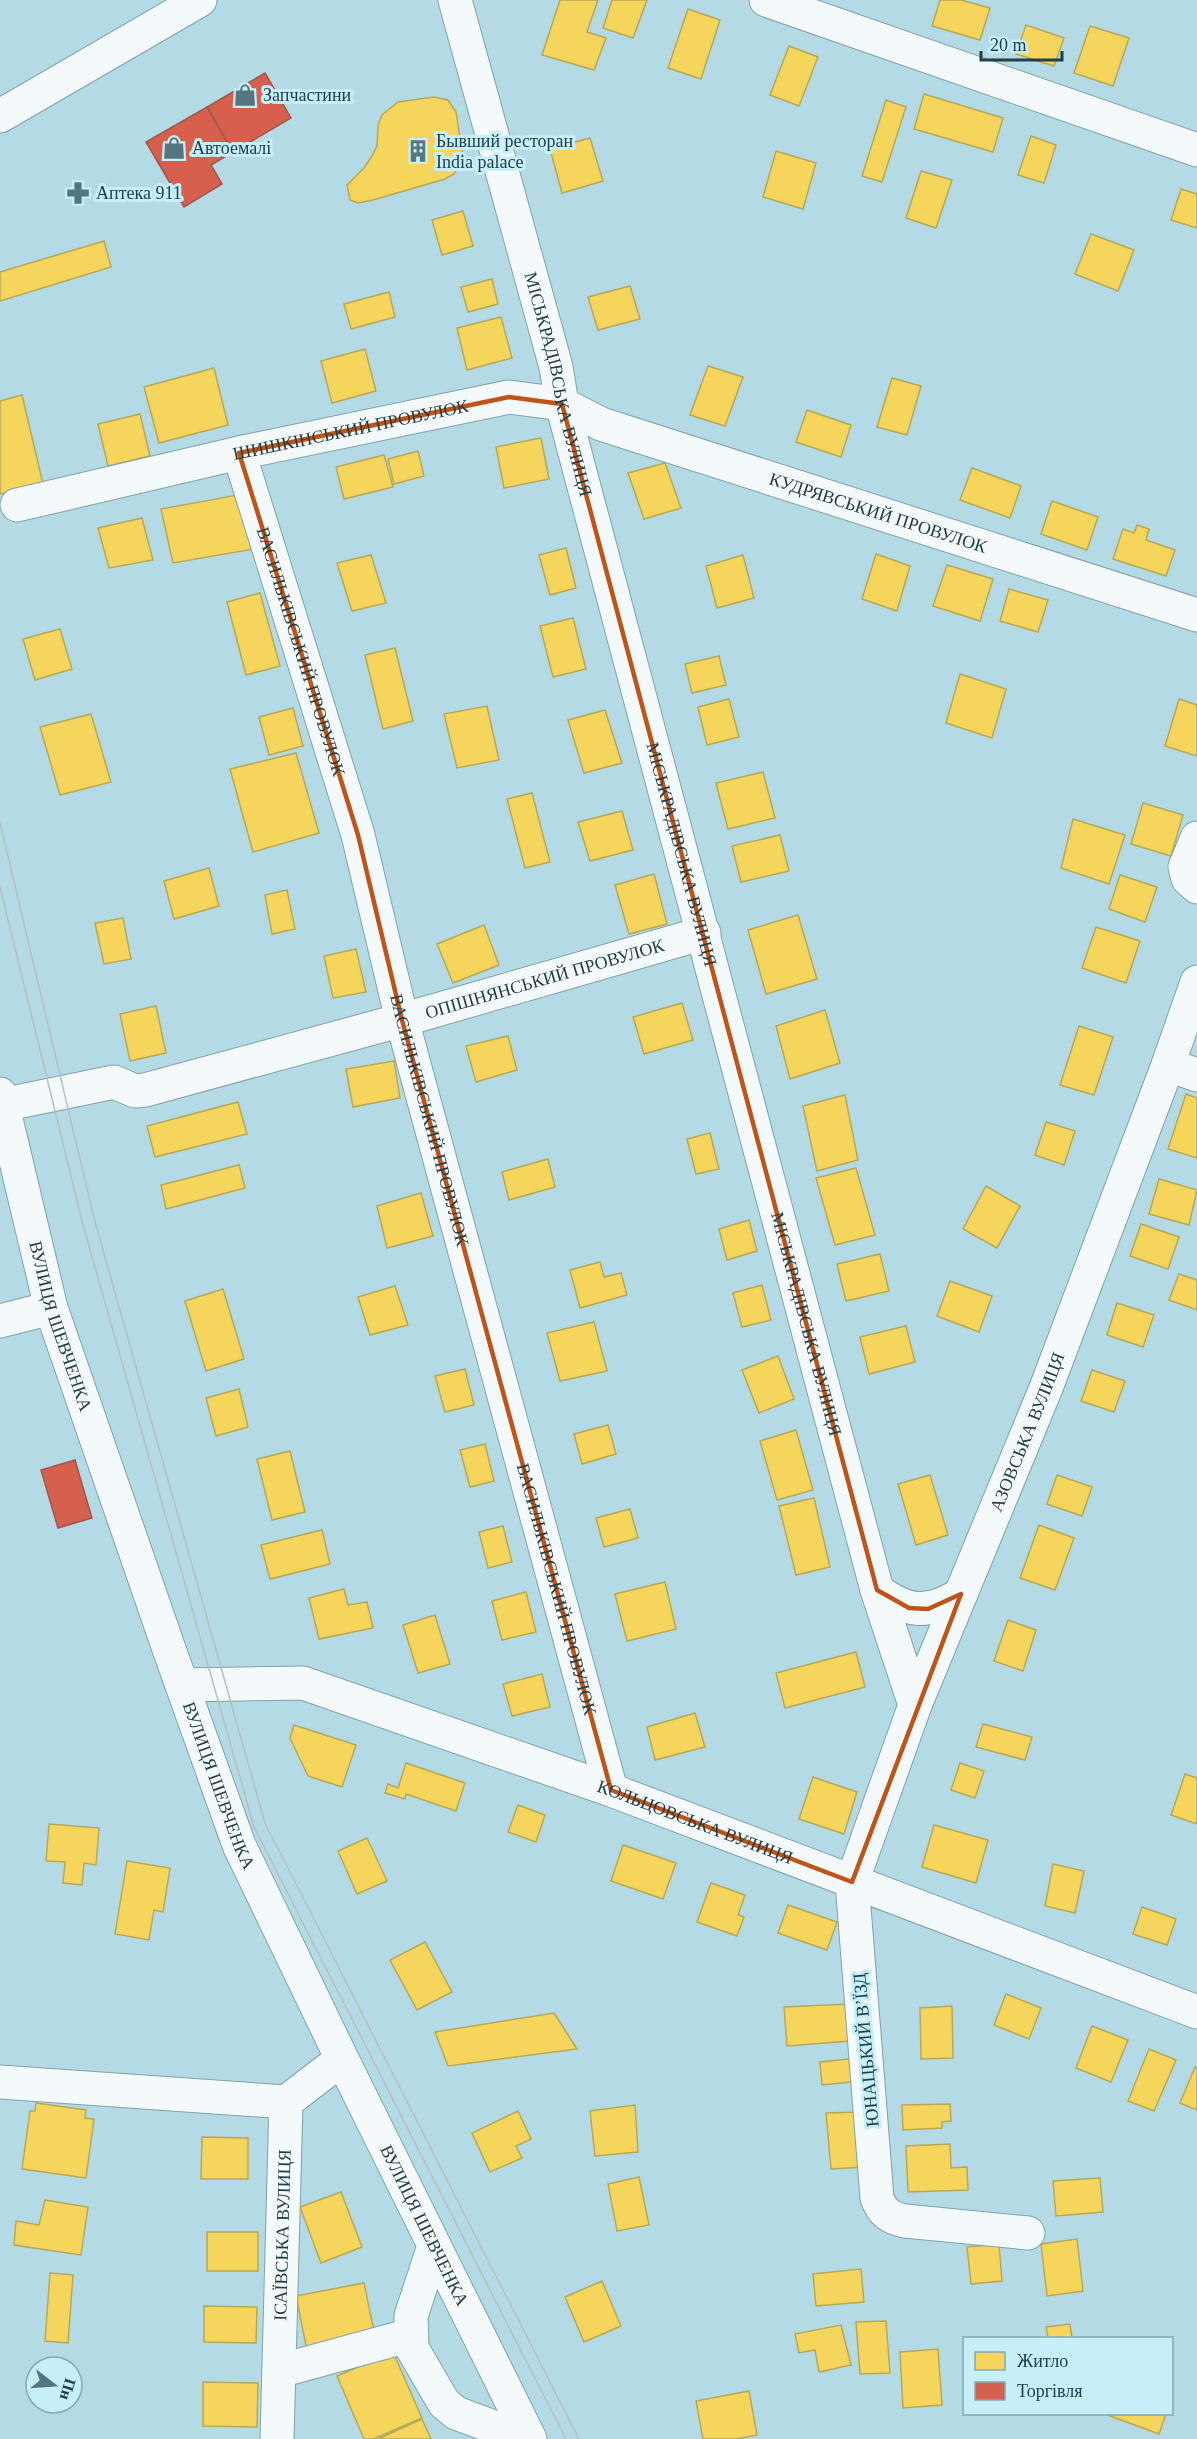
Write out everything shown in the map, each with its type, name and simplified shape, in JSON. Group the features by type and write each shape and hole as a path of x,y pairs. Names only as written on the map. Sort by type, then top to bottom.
{"street":[{"path":"0,116 200,0"},
{"name":"МІСЬКРАДІВСЬКА ВУЛИЦЯ","path":"455,0 556,367 562,404 877,1590 915,1705"},
{"path":"766,0 1197,150"},
{"name":"ШИШКІНСЬКИЙ ПРОВУЛОК","path":"17,505 239,453 509,397 562,404"},
{"name":"КУДРЯВСЬКИЙ ПРОВУЛОК","path":"562,404 602,424 1197,615"},
{"name":"ВАСИЛЬКІВСЬКИЙ ПРОВУЛОК","path":"239,453 358,835 402,1020 611,1790"},
{"path":"1197,838 1185,867 1188,879 1197,887"},
{"name":"ОПІШНЯНСЬКИЙ ПРОВУЛОК","path":"1,1100 114,1082 135,1091 145,1090 402,1020 704,933"},
{"name":"АЗОВСЬКА ВУЛИЦЯ","path":"852,1882 915,1705 1046,1388 1183,1070 1197,982"},
{"name":"ВУЛИЦЯ ШЕВЧЕНКА","path":"1,1100 51,1308 239,1845 528,2439"},
{"path":"0,1321 51,1308"},
{"path":"877,1590 900,1605 928,1609 946,1604 961,1594"},
{"name":"КОЛЬЦОВСЬКА ВУЛИЦЯ","path":"182,1685 303,1683 611,1790 1196,2009"},
{"name":"ЮНАЦЬКИЙ В’ЇЗД","path":"852,1882 877,2198 880,2207 887,2215 905,2221 1028,2233"},
{"path":"0,2082 286,2102 342,2060"},
{"name":"ІСАЇВСЬКА ВУЛИЦЯ","path":"276,2439 286,2102"},
{"path":"434,2246 411,2316 412,2348 444,2403 456,2413 528,2439"},
{"path":"279,2371 411,2335"}],"highlighted area":[{"path":"509,397 562,404 877,1590 909,1608 928,1609 961,1594 852,1882 611,1790 402,1020 358,835 239,453"}],"building: Житло":[{"path":"560,0 598,0 587,32 606,38 594,70 542,55"},
{"path":"612,0 647,0 633,38 603,28"},
{"path":"940,0 961,0 990,8 980,40 932,26"},
{"path":"688,9 720,20 701,79 668,68"},
{"path":"1026,25 1064,38 1054,66 1016,54"},
{"path":"1090,26 1129,38 1113,86 1074,73"},
{"path":"789,46 818,57 799,106 770,95"},
{"path":"924,94 1003,118 993,152 914,129"},
{"name":"Бывший ресторан India palace","path":"434,97 448,100 456,112 463,157 454,174 445,179 373,200 358,203 350,200 347,185 364,168 377,146 378,125 382,115 398,102"},
{"path":"886,100 906,107 882,182 862,176"},
{"path":"1031,136 1056,145 1044,183 1018,175"},
{"path":"590,138 603,181 562,193 550,149"},
{"path":"776,151 816,163 803,209 763,197"},
{"path":"921,171 952,180 936,228 906,218"},
{"path":"1181,189 1197,194 1197,228 1171,220"},
{"path":"463,211 473,246 442,255 432,220"},
{"path":"1091,234 1134,250 1118,291 1075,274"},
{"path":"104,241 111,267 0,301 0,272"},
{"path":"492,279 498,304 468,312 461,287"},
{"path":"630,286 640,319 598,330 588,297"},
{"path":"389,292 395,317 351,329 344,304"},
{"path":"501,317 512,358 467,370 457,328"},
{"path":"365,349 376,391 332,403 321,361"},
{"path":"708,366 743,377 725,426 690,415"},
{"path":"214,368 228,425 159,443 144,387"},
{"path":"892,378 921,386 907,435 877,427"},
{"path":"22,395 43,484 0,494 0,401"},
{"path":"807,410 851,425 841,457 796,442"},
{"path":"140,414 150,456 108,466 98,424"},
{"path":"541,438 549,479 504,488 496,447"},
{"path":"418,451 424,476 394,484 388,459"},
{"path":"384,455 393,487 344,499 336,467"},
{"path":"665,463 681,508 644,519 628,473"},
{"path":"972,468 1021,486 1010,518 960,500"},
{"path":"243,494 254,549 173,563 161,509"},
{"path":"1052,501 1098,517 1087,550 1041,534"},
{"path":"142,518 153,560 109,568 98,528"},
{"path":"1137,525 1149,529 1146,540 1175,550 1166,576 1113,559 1123,529 1134,533"},
{"path":"566,548 576,588 550,595 539,555"},
{"path":"876,554 910,566 897,611 862,599"},
{"path":"371,555 386,603 352,611 337,563"},
{"path":"743,555 754,598 717,608 706,566"},
{"path":"947,565 993,579 980,621 933,606"},
{"path":"1009,589 1048,600 1038,632 1000,621"},
{"path":"260,593 280,666 246,675 227,602"},
{"path":"573,618 586,669 553,677 540,626"},
{"path":"60,629 72,669 35,680 23,639"},
{"path":"395,648 413,721 383,729 365,655"},
{"path":"719,656 726,685 692,693 685,664"},
{"path":"960,674 1006,689 992,738 946,723"},
{"path":"729,699 739,737 707,745 698,707"},
{"path":"1179,699 1197,705 1197,756 1165,746"},
{"path":"487,706 499,760 457,768 444,714"},
{"path":"293,708 303,746 269,755 259,717"},
{"path":"605,710 622,763 584,773 568,720"},
{"path":"91,714 111,782 60,795 40,727"},
{"path":"296,753 319,833 253,852 230,769"},
{"path":"763,772 775,818 728,829 716,783"},
{"path":"532,793 550,862 525,868 507,799"},
{"path":"1143,803 1183,815 1171,856 1131,844"},
{"path":"622,811 633,850 590,861 578,822"},
{"path":"1073,819 1125,835 1109,884 1061,868"},
{"path":"780,835 789,871 741,882 732,846"},
{"path":"209,868 219,906 174,919 164,881"},
{"path":"654,874 667,924 629,934 615,885"},
{"path":"1120,875 1157,887 1145,922 1109,909"},
{"path":"287,890 295,929 272,934 265,895"},
{"path":"798,915 817,979 766,994 748,930"},
{"path":"123,918 131,959 104,964 95,923"},
{"path":"484,925 499,965 453,983 437,944"},
{"path":"1096,927 1140,941 1126,983 1082,968"},
{"path":"356,949 366,992 333,998 324,956"},
{"path":"682,1003 693,1040 644,1054 633,1017"},
{"path":"156,1006 166,1053 130,1061 120,1014"},
{"path":"825,1010 840,1063 790,1079 776,1026"},
{"path":"1079,1026 1113,1037 1094,1095 1060,1085"},
{"path":"508,1036 517,1070 476,1082 466,1046"},
{"path":"394,1061 400,1098 353,1107 346,1069"},
{"path":"1186,1094 1197,1098 1197,1158 1168,1149"},
{"path":"845,1095 858,1160 817,1171 803,1106"},
{"path":"238,1102 247,1134 155,1157 147,1126"},
{"path":"1046,1122 1075,1131 1064,1165 1035,1155"},
{"path":"710,1133 719,1169 696,1174 687,1139"},
{"path":"548,1159 555,1187 509,1200 502,1172"},
{"path":"239,1165 245,1188 166,1209 161,1185"},
{"path":"856,1168 875,1235 835,1245 816,1178"},
{"path":"1159,1179 1197,1190 1189,1225 1149,1214"},
{"path":"986,1186 1020,1206 997,1248 963,1229"},
{"path":"421,1193 433,1236 387,1248 377,1206"},
{"path":"749,1220 757,1251 727,1260 719,1229"},
{"path":"1141,1224 1179,1237 1168,1269 1130,1256"},
{"path":"880,1254 889,1291 846,1301 837,1264"},
{"path":"600,1262 604,1277 621,1273 627,1295 580,1308 570,1270"},
{"path":"1179,1274 1197,1280 1197,1310 1169,1300"},
{"path":"950,1281 992,1296 979,1332 937,1316"},
{"path":"762,1285 771,1320 742,1327 733,1293"},
{"path":"395,1286 408,1325 370,1335 358,1297"},
{"path":"223,1289 244,1359 206,1371 185,1301"},
{"path":"1117,1303 1154,1315 1143,1347 1107,1335"},
{"path":"594,1322 607,1371 560,1381 547,1333"},
{"path":"906,1326 915,1362 869,1374 860,1337"},
{"path":"778,1356 794,1399 759,1413 742,1370"},
{"path":"465,1369 474,1405 445,1412 435,1376"},
{"path":"1092,1370 1125,1381 1114,1412 1081,1401"},
{"path":"239,1389 248,1427 216,1436 206,1398"},
{"path":"608,1425 616,1454 582,1464 574,1434"},
{"path":"796,1430 813,1490 777,1500 760,1441"},
{"path":"485,1444 494,1481 470,1487 460,1450"},
{"path":"290,1451 305,1512 272,1520 257,1459"},
{"path":"930,1475 948,1535 916,1545 898,1484"},
{"path":"1057,1475 1092,1487 1082,1516 1047,1504"},
{"path":"814,1498 830,1567 796,1575 779,1506"},
{"path":"630,1509 638,1538 604,1547 596,1518"},
{"path":"1039,1525 1074,1538 1055,1590 1020,1578"},
{"path":"503,1526 512,1562 488,1568 479,1532"},
{"path":"322,1530 330,1564 270,1579 261,1545"},
{"path":"665,1582 676,1629 627,1641 615,1594"},
{"path":"344,1589 348,1605 367,1602 373,1628 319,1639 309,1598"},
{"path":"526,1592 536,1632 502,1640 492,1601"},
{"path":"435,1615 450,1664 418,1673 403,1625"},
{"path":"1008,1620 1036,1630 1023,1671 994,1661"},
{"path":"856,1652 865,1687 785,1708 776,1673"},
{"path":"542,1674 550,1707 512,1716 503,1684"},
{"path":"695,1713 705,1747 655,1760 647,1727"},
{"path":"983,1724 1032,1737 1025,1760 976,1747"},
{"path":"294,1725 356,1745 342,1787 308,1776 290,1738"},
{"path":"406,1763 465,1783 456,1811 406,1794 405,1799 385,1793 388,1784 398,1788"},
{"path":"960,1763 984,1771 975,1798 951,1790"},
{"path":"1185,1774 1197,1778 1197,1824 1171,1815"},
{"path":"813,1777 857,1792 844,1834 799,1819"},
{"path":"518,1805 545,1815 536,1842 508,1832"},
{"path":"49,1824 99,1828 96,1865 84,1863 82,1885 63,1883 65,1862 46,1861"},
{"path":"934,1825 988,1840 976,1883 922,1867"},
{"path":"367,1838 387,1881 357,1894 338,1851"},
{"path":"623,1845 676,1863 663,1899 611,1881"},
{"path":"127,1861 170,1868 163,1912 154,1910 149,1940 115,1934"},
{"path":"1053,1864 1084,1871 1075,1913 1045,1906"},
{"path":"711,1883 745,1895 738,1915 744,1917 737,1936 697,1922"},
{"path":"788,1905 837,1922 827,1950 778,1933"},
{"path":"1142,1907 1176,1919 1167,1945 1133,1934"},
{"path":"425,1942 452,1992 417,2010 390,1960"},
{"path":"1006,1994 1041,2008 1029,2039 994,2025"},
{"path":"849,2004 850,2041 787,2046 784,2007"},
{"path":"952,2006 953,2058 921,2059 920,2008"},
{"path":"554,2013 577,2049 448,2066 435,2032"},
{"path":"1092,2026 1128,2040 1111,2082 1076,2068"},
{"path":"1149,2049 1176,2060 1154,2111 1128,2101"},
{"path":"858,2058 860,2081 822,2085 820,2062"},
{"path":"1195,2067 1197,2068 1197,2110 1180,2103"},
{"path":"36,2103 86,2110 85,2118 94,2119 86,2178 22,2169 30,2111 35,2111"},
{"path":"950,2104 951,2121 942,2122 942,2128 903,2130 902,2105"},
{"path":"635,2105 638,2152 595,2156 590,2111"},
{"path":"518,2111 531,2139 516,2146 522,2158 490,2172 472,2133"},
{"path":"859,2112 865,2167 831,2169 826,2113"},
{"path":"202,2137 248,2138 248,2179 201,2179"},
{"path":"950,2144 951,2168 967,2167 968,2190 908,2192 906,2146"},
{"path":"639,2177 649,2225 617,2231 608,2184"},
{"path":"1100,2178 1103,2212 1056,2216 1053,2181"},
{"path":"341,2192 362,2247 321,2263 300,2207"},
{"path":"45,2200 88,2207 81,2255 14,2245 16,2221 39,2225"},
{"path":"207,2232 258,2232 258,2271 207,2271"},
{"path":"1077,2239 1083,2291 1047,2296 1041,2244"},
{"path":"999,2244 1002,2281 971,2284 967,2247"},
{"path":"861,2269 864,2302 816,2306 813,2274"},
{"path":"50,2273 73,2275 68,2343 45,2341"},
{"path":"602,2281 621,2326 584,2342 565,2297"},
{"path":"364,2283 375,2336 307,2350 296,2296"},
{"path":"204,2306 257,2307 256,2343 204,2342"},
{"path":"886,2321 890,2373 860,2374 856,2322"},
{"path":"1070,2324 1072,2337 1048,2337 1046,2327"},
{"path":"841,2325 851,2365 819,2372 815,2350 799,2353 795,2334"},
{"path":"938,2349 942,2405 903,2408 900,2352"},
{"path":"393,2352 422,2418 373,2439 364,2439 337,2376"},
{"path":"203,2382 258,2383 257,2427 203,2426"},
{"path":"749,2391 757,2435 736,2439 703,2439 696,2401"},
{"path":"1108,2415 1166,2415 1159,2434"},
{"path":"422,2419 431,2439 378,2439"}],"building: Торгівля":[{"path":"265,73 291,118 233,152 207,107"},
{"path":"207,107 233,152 211,165 222,184 184,207 146,142"},
{"path":"75,1460 92,1518 58,1528 41,1470"}],"tram line":[{"path":"0,823 95,1222 265,1823 579,2439"},
{"path":"0,887 83,1225 254,1827 566,2439"}],"place":[{"name":"Запчастини","path":"245,95"},
{"name":"Автоемалі","path":"174,148"},
{"name":"Бывший ресторан India palace","path":"418,151"},
{"name":"Аптека 911","path":"78,193"}]}
